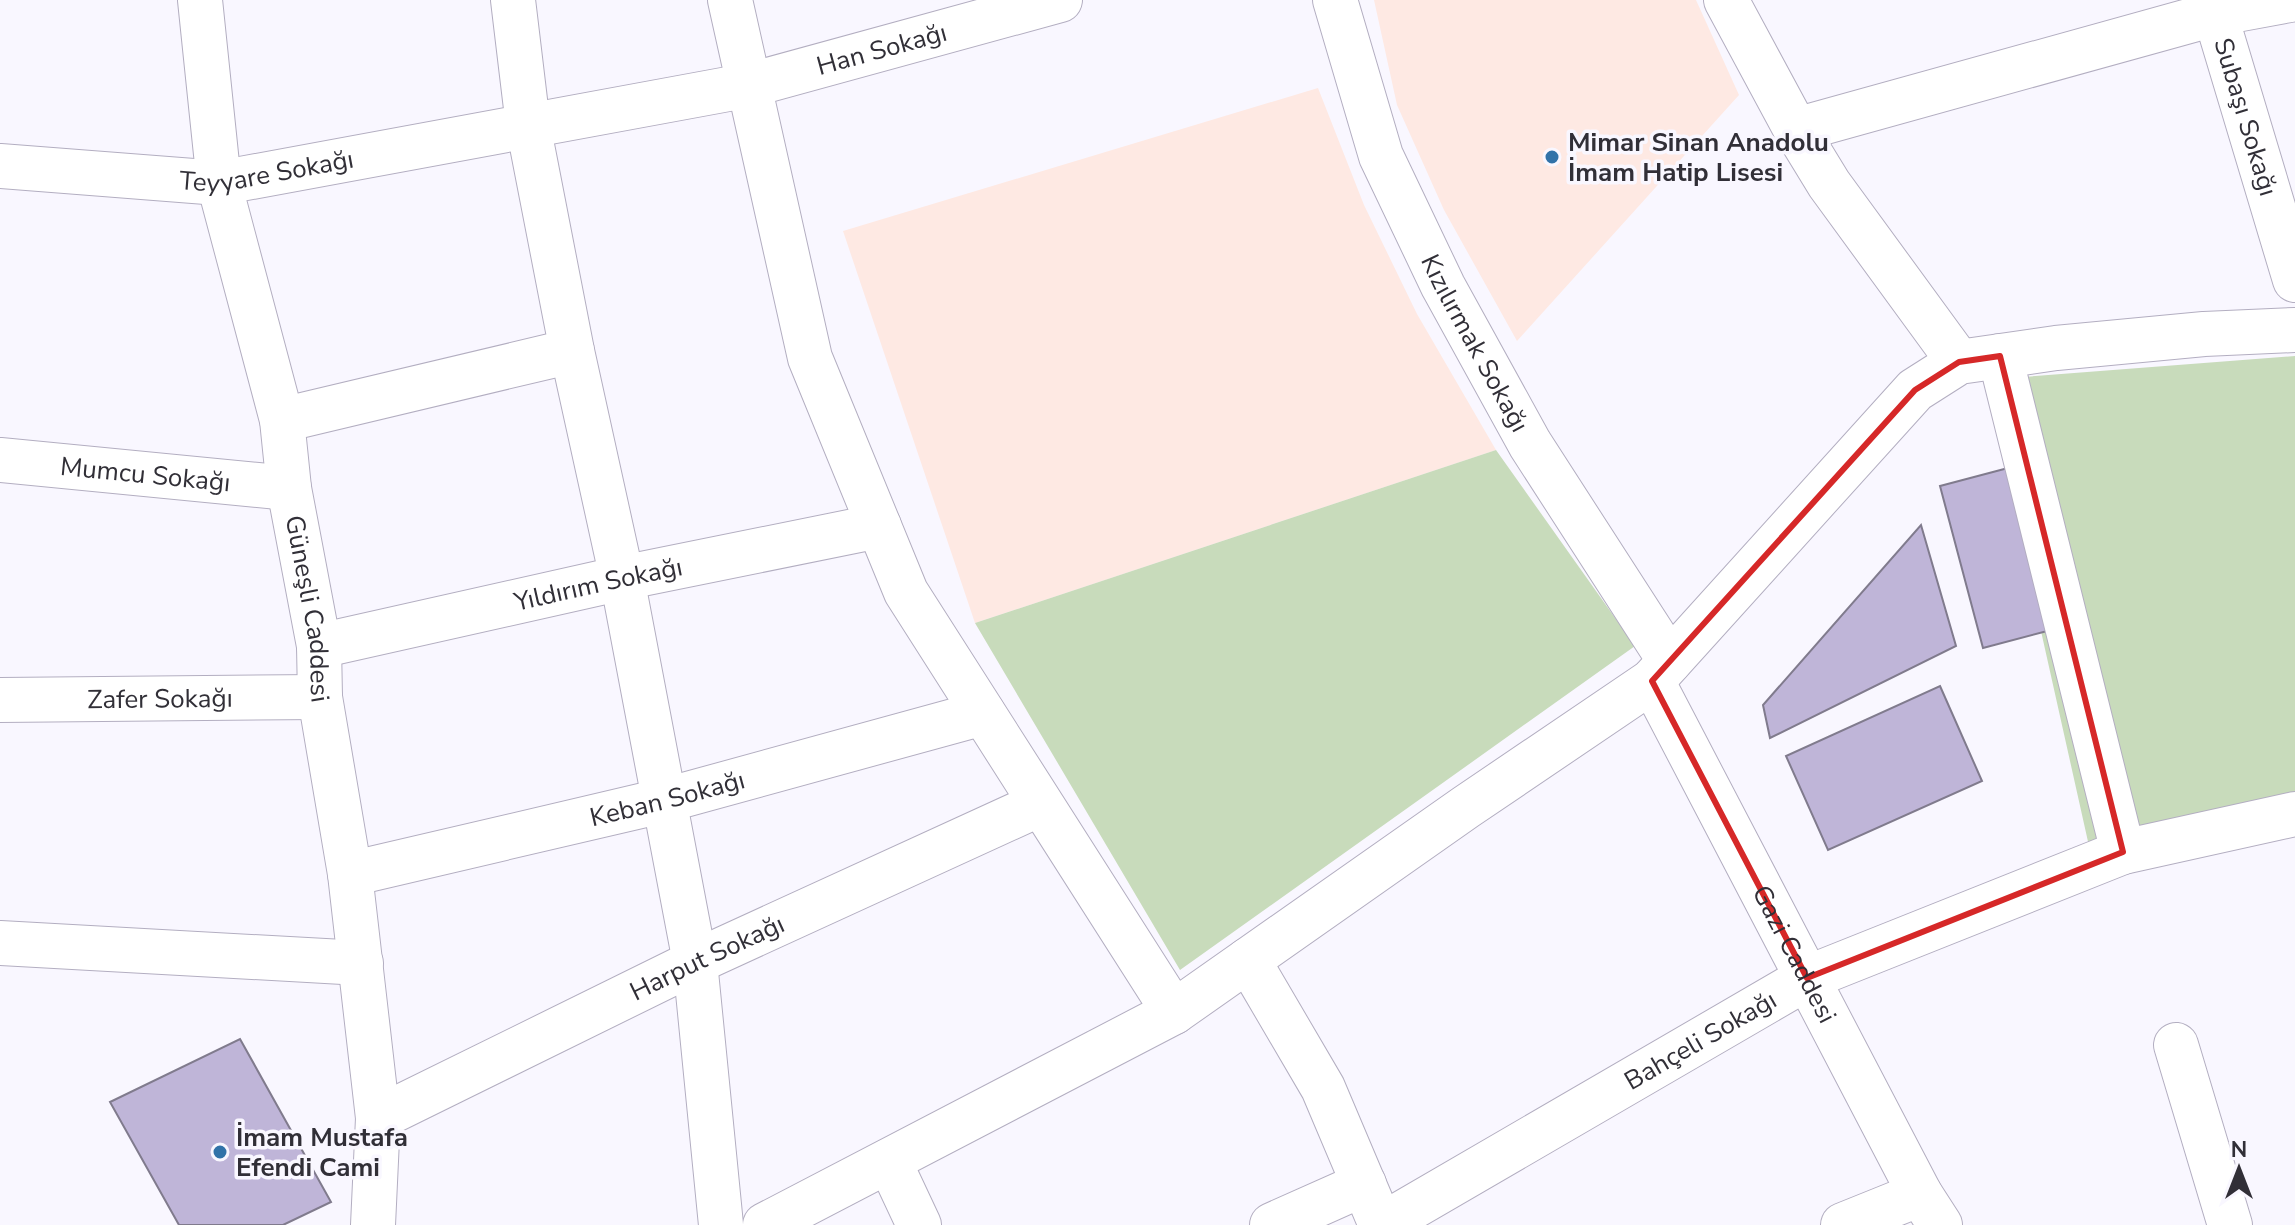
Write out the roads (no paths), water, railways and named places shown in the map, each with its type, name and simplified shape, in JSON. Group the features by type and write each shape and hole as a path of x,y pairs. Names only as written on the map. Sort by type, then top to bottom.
{"street":[{"name":"Güneşli Caddesi","path":"200,0 219,183 282,420 289,488 319,646 320,697 350,874 378,1118 373,1225"},
{"path":"513,0 528,125 572,351 622,578 695,962 721,1225"},
{"path":"730,0 810,358 906,592 1174,1012"},
{"name":"Han Sokağı","path":"528,125 750,85 1060,0"},
{"name":"Kızılırmak Sokağı","path":"1335,0 1381,156 1443,286 1661,671"},
{"path":"1726,0 1796,130 1829,184 1980,359 2123,852"},
{"path":"1796,130 2212,7 2290,0"},
{"name":"Subaşı Sokağı","path":"2212,7 2295,280"},
{"name":"Teyyare Sokağı","path":"0,166 219,183 528,125"},
{"path":"765,1225 1174,1012 1661,671 1915,390 1980,359 2056,348 2204,334 2295,330"},
{"path":"282,420 572,351"},
{"name":"Mumcu Sokağı","path":"0,460 289,488"},
{"name":"Yıldırım Sokağı","path":"319,646 622,578 879,526"},
{"name":"Gazi Caddesi","path":"1661,671 1807,978 1930,1209"},
{"name":"Zafer Sokağı","path":"0,700 320,697"},
{"name":"Keban Sokağı","path":"350,874 666,800 983,713"},
{"name":"Harput Sokağı","path":"378,1118 695,962 1040,804"},
{"name":"Bahçeli Sokağı","path":"1381,1225 1807,978 2123,852 2295,814"},
{"path":"0,943 361,963"},
{"path":"1248,960 1323,1088 1381,1225"},
{"path":"2176,1045 2230,1225"},
{"path":"889,1161 919,1225"},
{"path":"1272,1225 1364,1184"},
{"path":"1843,1225 1930,1209"}],"place":[{"name":"Mimar Sinan Anadolu İmam Hatip Lisesi","path":"1552,157"},
{"name":"İmam Mustafa Efendi Cami","path":"220,1152"}]}
